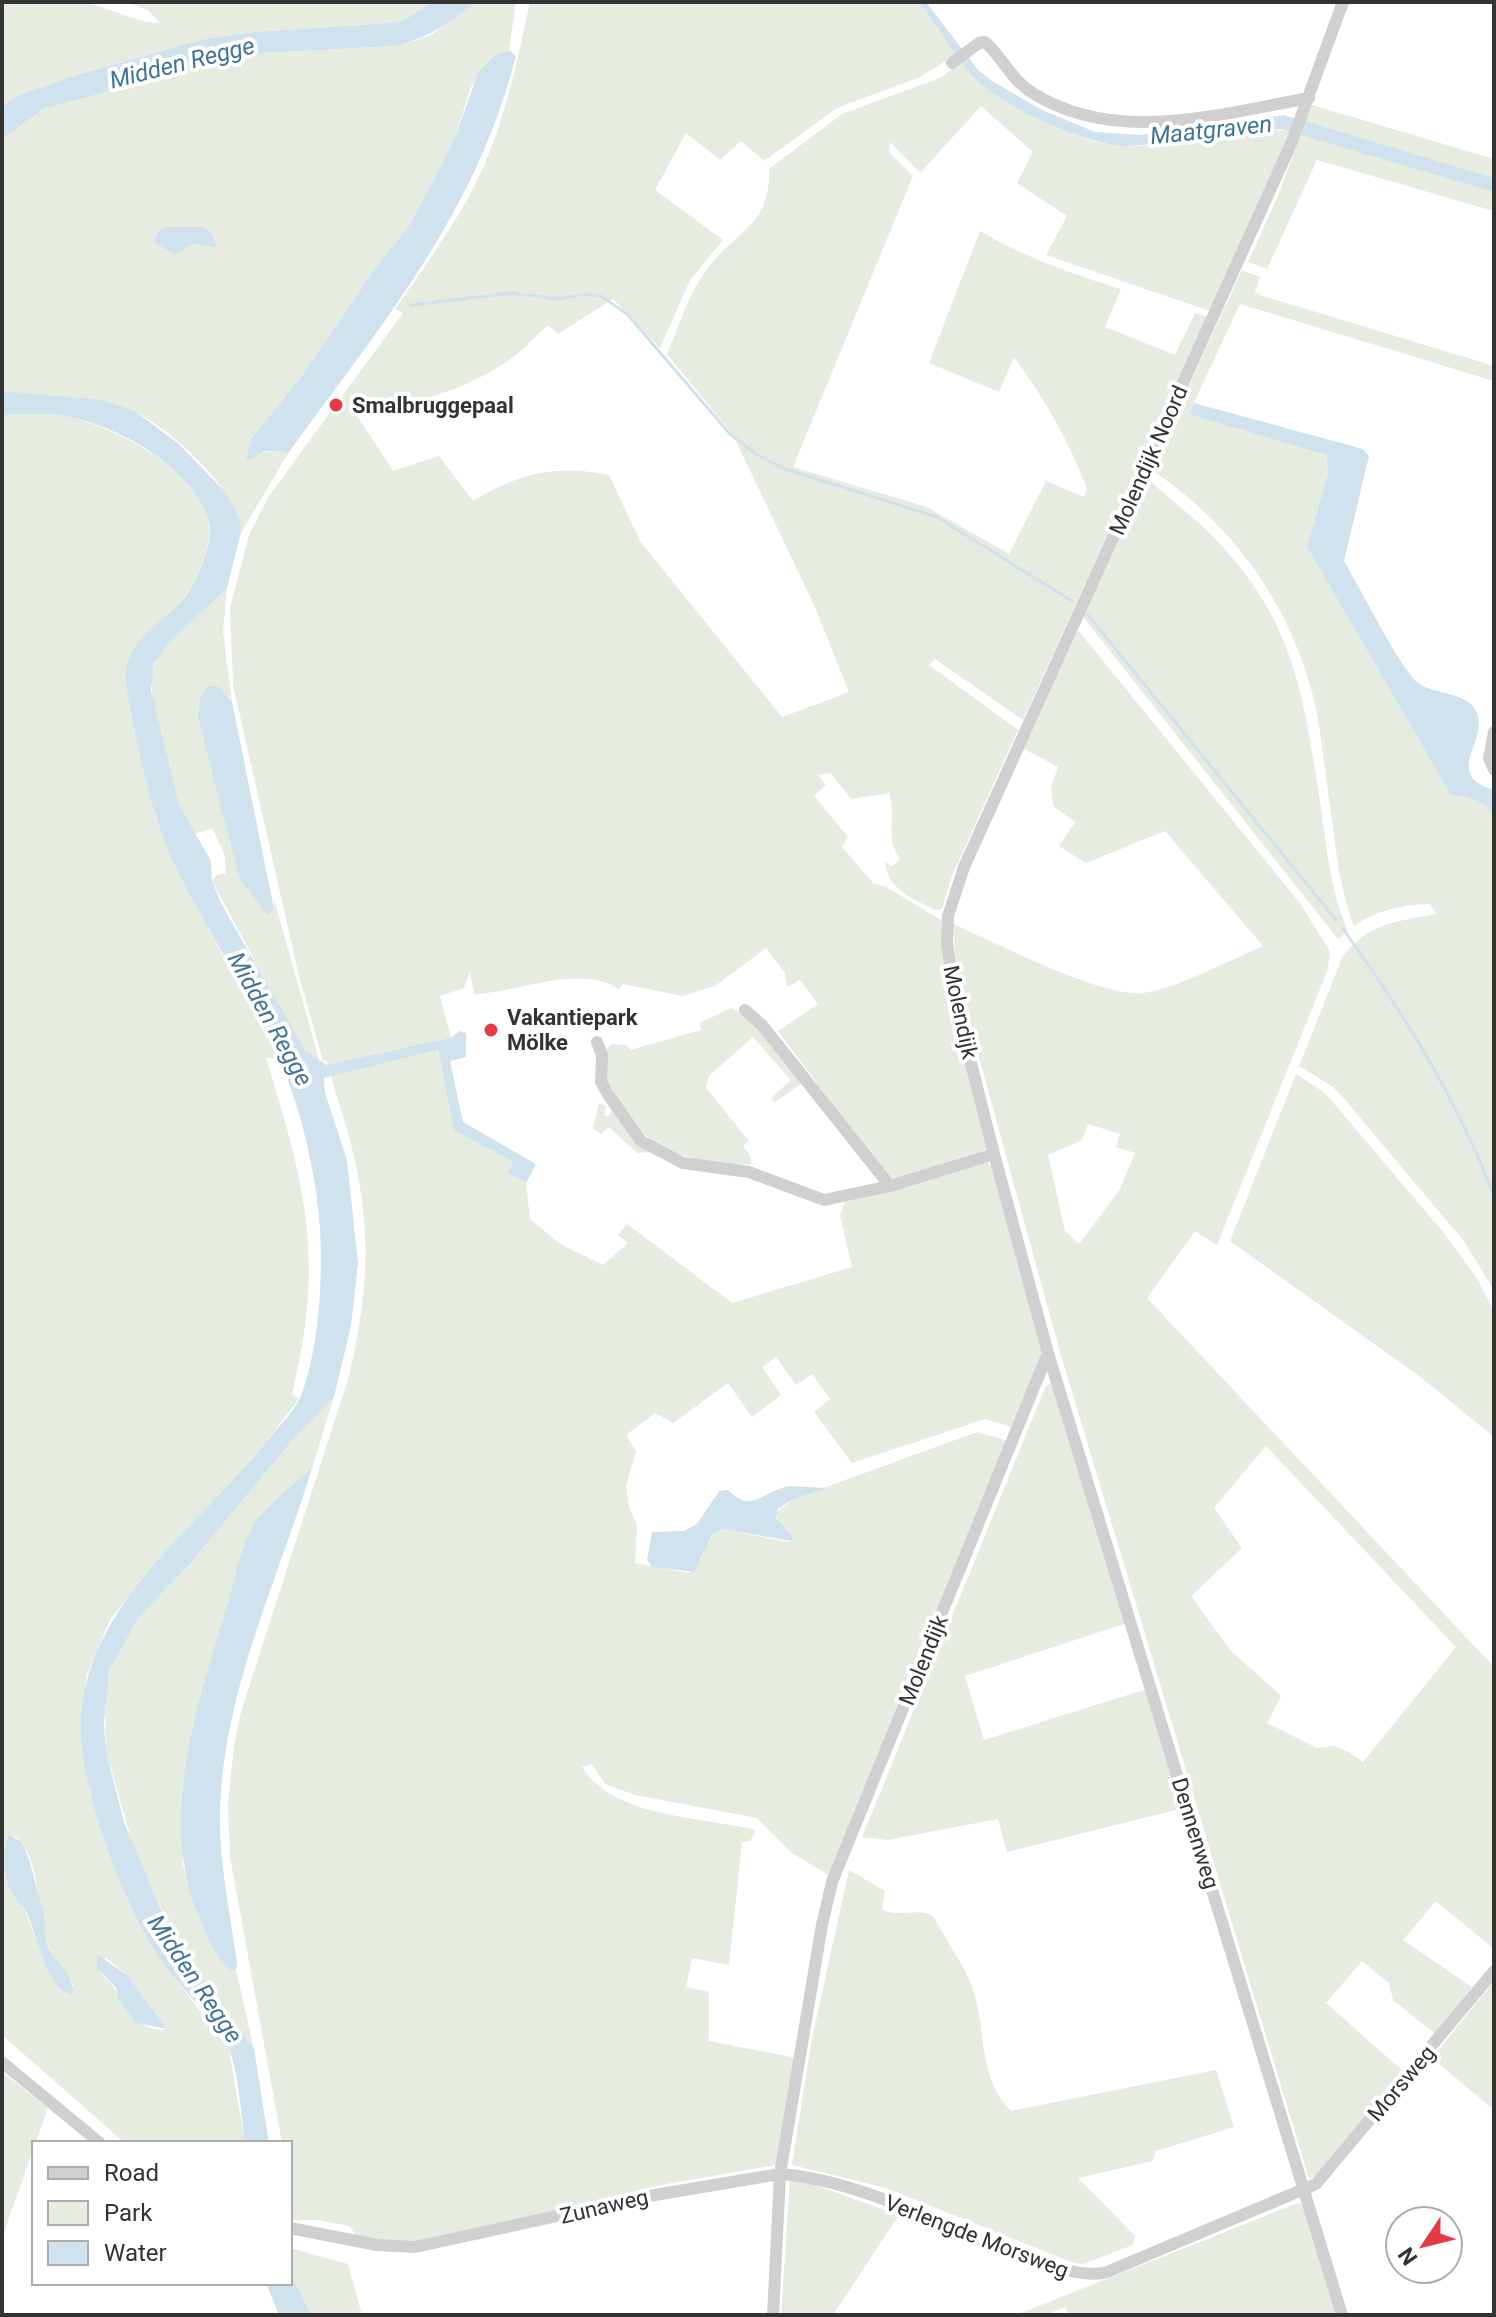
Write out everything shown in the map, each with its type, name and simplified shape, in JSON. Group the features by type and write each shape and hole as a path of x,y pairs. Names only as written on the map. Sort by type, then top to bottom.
{"street":[{"name":"Molendijk Noord","path":"948,916 964,867 1025,727 1295,136 1343,2"},
{"path":"959,58 985,42 1034,94 1111,122 1184,120 1309,98"},
{"path":"1494,732 1489,758 1494,770"},
{"name":"Molendijk","path":"780,2174 832,1882 1048,1353 956,1004 947,943 948,916"},
{"path":"745,1010 762,1025 890,1186"},
{"path":"597,1042 602,1055 603,1087 641,1141 683,1163 749,1172 824,1200 890,1186 994,1154"},
{"name":"Dennenweg","path":"1048,1353 1342,2315"},
{"name":"Morsweg","path":"1305,2191 1321,2180 1494,1971"},
{"path":"2,2062 98,2141"},
{"path":"773,2315 780,2174"},
{"name":"Verlengde Morsweg","path":"780,2174 812,2179 890,2202 1054,2267 1086,2276 1121,2267 1305,2191"},
{"name":"Zunaweg","path":"292,2228 377,2245 415,2247 649,2196 780,2174"}],"green space":[{"path":"2,2 86,2 145,22 160,23 148,10 126,2 432,2 406,19 390,23 253,32 204,39 80,74 16,96 2,106"},
{"path":"474,2 516,2 509,50 493,57 471,87 454,140 411,223 372,273 302,376 251,439 245,462 260,452 289,452 241,533 237,515 216,480 184,447 135,411 2,391 2,140 43,109 246,54 396,46 417,40 434,33"},
{"path":"530,2 918,2 957,54 920,77 837,108 764,161 741,141 720,160 686,133 655,190 723,240 690,280 660,348 613,299 558,334 548,325 515,355 475,380 416,401 356,414 393,471 439,456 473,501 506,484 539,473 572,470 609,475 640,541 782,717 849,692 815,607 733,435 667,354 697,284 714,261 756,218 768,189 769,169 842,114 942,77 962,61 1007,101 1072,133 1104,144 1148,145 1251,130 1292,132 1210,311 1046,255 1067,216 1017,183 1033,152 981,106 920,173 890,142 889,152 913,176 793,467 927,507 1009,554 1046,481 1084,497 1087,489 1064,437 1014,357 999,392 929,363 980,231 1049,264 1121,289 1105,327 1175,355 1195,313 1207,317 1023,720 935,659 929,665 1018,730 952,876 942,909 935,910 909,896 890,879 885,860 891,867 900,859 893,843 889,793 851,799 831,773 818,775 826,785 814,796 848,837 842,847 874,884 886,887 941,920 946,988 988,1145 985,1150 894,1179 885,1175 778,1031 818,1004 800,980 787,987 785,973 766,948 715,986 683,996 623,984 619,989 585,979 548,981 474,994 470,972 464,988 440,996 451,1038 436,1041 455,1130 513,1162 508,1173 526,1183 530,1219 560,1244 603,1265 628,1243 618,1235 627,1224 732,1303 852,1267 840,1215 845,1202 986,1161 993,1168 1042,1342 1041,1356 1015,1428 985,1419 852,1463 814,1412 830,1399 812,1374 796,1385 776,1357 762,1367 781,1395 752,1417 728,1383 673,1423 655,1413 626,1435 636,1451 626,1486 629,1508 637,1525 635,1563 689,1573 699,1563 711,1538 721,1529 789,1542 793,1537 779,1523 776,1513 793,1499 977,1432 1009,1441 832,1877 792,1853 757,1818 635,1795 605,1784 592,1764 582,1767 608,1793 625,1802 663,1813 756,1831 750,1841 742,1842 729,1965 692,1958 686,1987 709,1992 709,2041 797,2058 776,2165 661,2185 415,2243 357,2238 350,2226 318,2220 292,2220 292,2141 282,2141 230,1857 228,1805 241,1712 349,1376 362,1302 365,1234 362,1201 348,1132 326,1060 323,1061 298,972 233,685 230,608 249,535 269,496 403,313 395,309 442,241 474,187 491,148 516,65"},
{"path":"1312,105 1494,159 1494,178 1305,122"},
{"path":"1301,134 1494,192 1494,211 1317,160 1267,269 1248,262"},
{"path":"1242,270 1260,277 1255,292 1263,296 1494,366 1494,381 1240,304 1189,413 1326,455 1328,474 1307,547 1451,795 1481,803 1494,816 1494,1290 1463,1240 1346,1101 1333,1087 1299,1066 1342,958 1352,946 1384,926 1437,914 1430,904 1410,906 1381,912 1354,926 1338,864 1315,705 1301,658 1287,626 1271,595 1230,538 1206,513 1150,469"},
{"path":"44,414 78,419 130,440 178,473 196,493 207,515 209,538 197,575 176,609 126,672 126,683 156,818 176,868 279,1059 266,1058 301,1186 309,1262 302,1346 292,1394 299,1399 235,1481 138,1585 110,1620 87,1674 81,1725 90,1792 161,1960 229,2049 245,2141 123,2141 2,2035 2,415","holes":["15,1836 23,1845 34,1872 49,1948 74,1985 59,1987 44,1961 25,1911 8,1883 8,1857","105,1957 128,1976 167,2029 144,2025 129,2011 102,1975"]},
{"path":"1146,477 1202,526 1243,571 1263,600 1290,656 1306,718 1332,878 1348,931 1338,939 1083,617"},
{"path":"227,588 223,632 232,702 227,695 274,910 274,899 320,1063 306,1052 294,1034 212,881 217,875 226,873 224,853 212,828 195,834 184,816 155,719 152,680 159,655 186,624"},
{"path":"1078,630 1299,902 1330,951 1328,969 1217,1245 1195,1231 1147,1298 1494,1667 1494,1949 1436,1901 1403,1940 1472,1987 1435,2034 1393,2000 1389,1983 1362,1961 1326,2003 1404,2072 1317,2176 1309,2179 1060,1352 956,966 953,924 1075,978 1124,992 1156,991 1263,946 1165,831 1086,863 1059,846 1075,822 1053,806 1051,787 1058,767 1024,749","holes":["1088,1124 1120,1134 1116,1147 1135,1153 1119,1191 1079,1244 1065,1231 1048,1155 1082,1140","1266,1446 1456,1647 1363,1762 1334,1746 1317,1748 1267,1723 1281,1696 1230,1650 1191,1596 1242,1548 1214,1508"]},
{"path":"731,1008 752,1018 804,1082 775,1102 771,1098 791,1080 753,1037 709,1076 706,1088 749,1141 743,1146 751,1157 751,1164 728,1164 686,1156 648,1138 618,1107 605,1079 606,1050 611,1044 628,1045 630,1050 701,1030 700,1023"},
{"path":"1296,1074 1325,1093 1444,1233 1478,1280 1494,1311 1494,1437 1422,1378 1230,1241"},
{"path":"599,1103 606,1106 604,1115 609,1116 612,1109 652,1152 637,1153 609,1127 601,1134 593,1128"},
{"path":"1053,1379 1127,1623 965,1676 984,1740 1147,1689 1184,1808 1007,1852 998,1819 887,1840 862,1837 1045,1388"},
{"path":"334,1397 312,1468 252,1527 187,1759 183,1865 198,1917 209,1940 231,1970 236,1970 254,2049 177,1943 134,1849 106,1751 105,1698 109,1671 139,1617 189,1565 290,1443"},
{"path":"849,1870 885,1891 882,1909 934,1917 973,1989 988,2069 1000,2098 1011,2111 1216,2070 1234,2127 1156,2151 1152,2161 1078,2178 1135,2236 1133,2245 1083,2264 1074,2263 886,2188 792,2165 811,2043"},
{"path":"1494,1981 1494,2110 1432,2058"},
{"path":"2,2072 48,2108 36,2141 32,2141 32,2153 2,2238"},
{"path":"790,2180 807,2182 899,2215 833,2315 781,2315"},
{"path":"1298,2203 1304,2205 1337,2315 1068,2315 1066,2307 1044,2315 1016,2315"},
{"path":"292,2249 348,2264 362,2315 311,2315 292,2276"}],"water":[{"name":"Midden Regge","path":"432,2 474,2 438,29 396,46 246,54 43,109 2,140 2,106 16,96 80,74 204,39 253,32 390,23 406,19"},
{"name":"Maatgraven","path":"918,2 926,2 978,70 992,81 1042,110 1095,132 1141,135 1284,115 1494,178 1494,192 1281,129 1129,146 1092,140 1023,111 985,87 972,75"},
{"path":"509,50 516,56 498,113 451,217 422,265 289,452 264,451 245,462 251,439 302,376 372,273 411,223 454,140 478,73 493,57"},
{"path":"168,227 205,227 212,234 217,248 193,243 175,255 154,242 159,231"},
{"name":"Midden Regge","path":"2,391 101,400 135,411 179,444 226,493 240,519 241,533 227,588 169,642 154,663 151,690 179,805 211,861 212,881 222,905 306,1052 327,1065 450,1038 460,1031 466,1033 466,1057 450,1061 463,1122 536,1164 526,1183 508,1173 513,1162 454,1130 438,1049 324,1078 325,1093 347,1160 358,1264 351,1326 334,1397 290,1443 189,1565 139,1617 109,1671 104,1723 106,1751 124,1822 177,1943 254,2049 269,2141 245,2141 237,2080 228,2047 164,1964 134,1912 96,1812 87,1778 81,1720 88,1678 103,1639 124,1603 179,1537 238,1475 300,1398 312,1359 320,1292 320,1229 315,1186 300,1118 278,1056 168,850 146,779 126,683 127,666 139,641 180,602 201,567 210,530 201,502 187,482 169,465 148,450 101,426 50,414 2,415"},
{"path":"1194,403 1363,449 1369,456 1344,561 1391,645 1418,683 1459,697 1473,706 1479,724 1469,767 1471,775 1479,783 1494,790 1494,816 1481,803 1451,795 1307,547 1328,474 1326,455 1189,414"},
{"path":"210,686 219,687 232,702 274,909 268,915 240,880 198,717 202,696"},
{"path":"312,1468 245,1668 226,1749 220,1834 237,1962 236,1970 231,1970 211,1943 189,1887 182,1847 181,1807 186,1767 203,1686 247,1537 263,1513"},
{"path":"789,1486 827,1488 793,1499 778,1509 776,1518 793,1537 792,1541 721,1529 712,1535 694,1572 652,1567 647,1560 652,1532 684,1531 697,1524 719,1491 728,1490 736,1497 751,1501"},
{"path":"9,1836 21,1841 25,1849 44,1915 47,1942 72,1983 72,1994 63,1990 48,1971 25,1910 9,1888 5,1859"},
{"path":"98,1955 128,1976 167,2029 137,2023 119,2001 116,1988 97,1968"},
{"path":"292,2276 311,2315 279,2315 267,2285 292,2285"}],"waterway":[{"path":"411,305 511,293 557,299 584,294 601,296 627,314 730,434 756,454 785,469 937,517 1072,601"},
{"path":"1088,615 1336,920"},
{"path":"1343,929 1428,1058 1463,1125 1494,1196"}],"place":[{"name":"Smalbruggepaal","path":"336,405"},
{"name":"Vakantiepark Mölke","path":"491,1030"}]}
